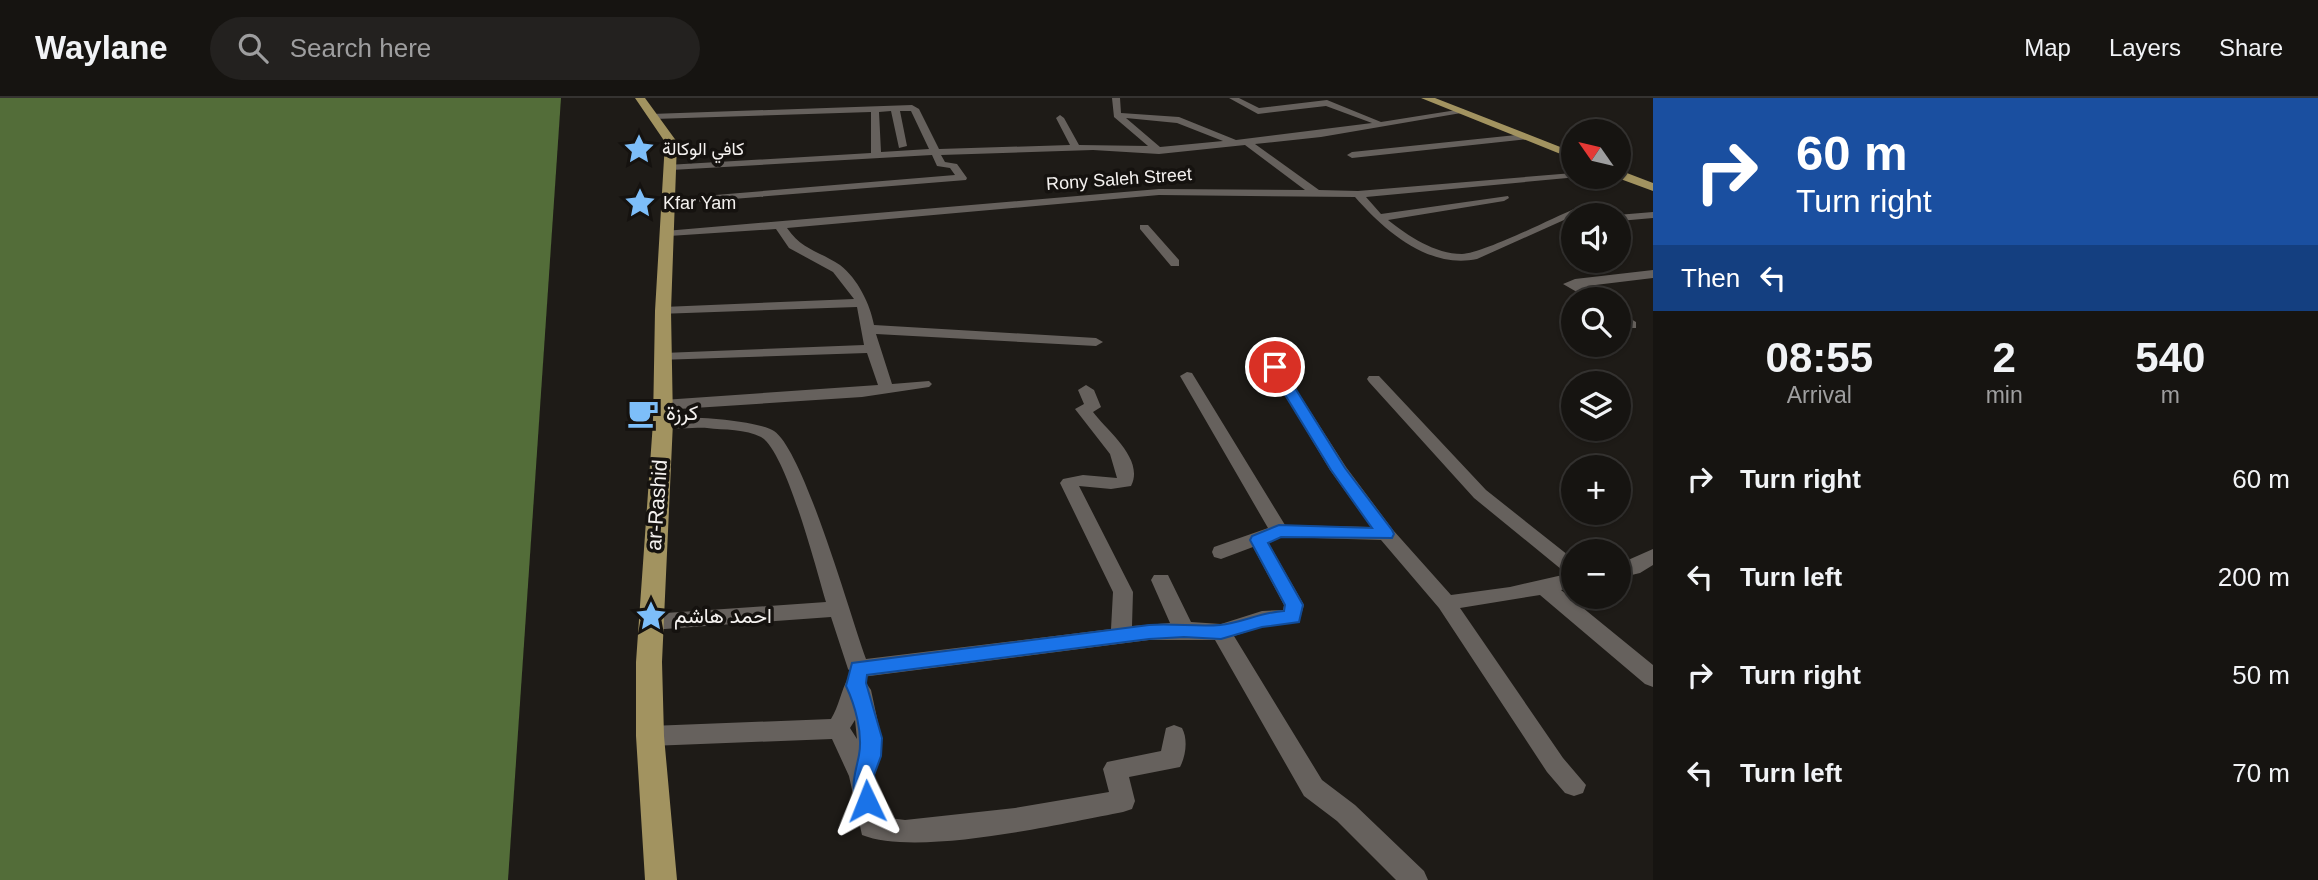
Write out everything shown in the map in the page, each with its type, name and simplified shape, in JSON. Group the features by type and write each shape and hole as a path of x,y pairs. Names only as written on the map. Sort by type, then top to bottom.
{"main road":[{"name":"ar-Rashid","path":"640,98 671,142 671,201 663,311 663,414 651,622 650,736 661,880"},
{"path":"1426,98 1561,151"},
{"path":"1631,179 1653,187"}],"street":[{"path":"880,98 902,146"},
{"path":"1116,98 1117,115 1159,150"},
{"path":"1233,98 1258,111 1328,103 1380,122"},
{"path":"1296,98 1359,126"},
{"path":"876,155 885,108"},
{"path":"654,116 915,109 941,164 953,166 962,178 671,201"},
{"path":"671,167 1076,147 1159,150 1248,143 1463,112"},
{"path":"1117,115 1182,121 1236,144"},
{"path":"1060,118 1076,147"},
{"path":"1352,155 1526,137"},
{"path":"1248,143 1317,194"},
{"name":"Rony Saleh Street","path":"668,233 780,226 1159,192 1358,194 1561,177"},
{"path":"1358,194 1379,218 1429,249 1449,256 1466,258 1561,218"},
{"path":"1379,218 1504,198"},
{"path":"1631,217 1653,215"},
{"path":"780,226 793,245 837,269 863,303 872,349 887,389"},
{"path":"1144,227 1175,263"},
{"path":"1577,287 1572,284 1649,276"},
{"path":"663,311 863,303"},
{"path":"869,329 1096,342"},
{"path":"663,357 872,349"},
{"path":"1275,367 1339,470 1386,534 1446,603 1555,765 1574,786"},
{"path":"1187,376 1279,531"},
{"path":"1374,380 1480,494 1561,559"},
{"path":"663,414 924,384"},
{"path":"1086,390 1093,407 1083,409 1120,456 1127,475 1125,482 1118,484 1077,480 1069,483 1123,592 1121,636"},
{"path":"663,414 759,431 776,441 789,468 838,608 857,677 871,738 870,756 863,775"},
{"path":"1221,552 1279,531 1386,534"},
{"path":"857,677 1121,636 1184,629 1221,632 1262,620 1293,617 1294,605 1258,540"},
{"path":"1631,568 1653,556"},
{"path":"1161,580 1184,629"},
{"path":"1446,603 1489,598 1561,582"},
{"path":"1543,586 1653,678"},
{"path":"651,622 838,608"},
{"path":"1221,632 1312,788 1346,813 1415,880"},
{"path":"838,729 852,704 857,677"},
{"path":"650,736 838,729"},
{"path":"838,729 853,750 863,775 871,827 905,832 1015,820 1123,801 1115,769 1172,760 1174,736"}],"shaded area":[{"path":"0,98 561,98 508,880 0,880"}],"place":[{"name":"كافي الوكالة","path":"639,149"},
{"name":"Kfar Yam","path":"640,203"},
{"name":"كرزة","path":"643,413"},
{"name":"احمد هاشم","path":"651,616"}],"route":[{"path":"867,801 863,775 870,756 871,738 860,690 856,686 859,668 1149,632 1184,629 1221,632 1262,620 1293,617 1294,605 1258,540 1279,531 1386,534 1339,470 1275,367"}]}
